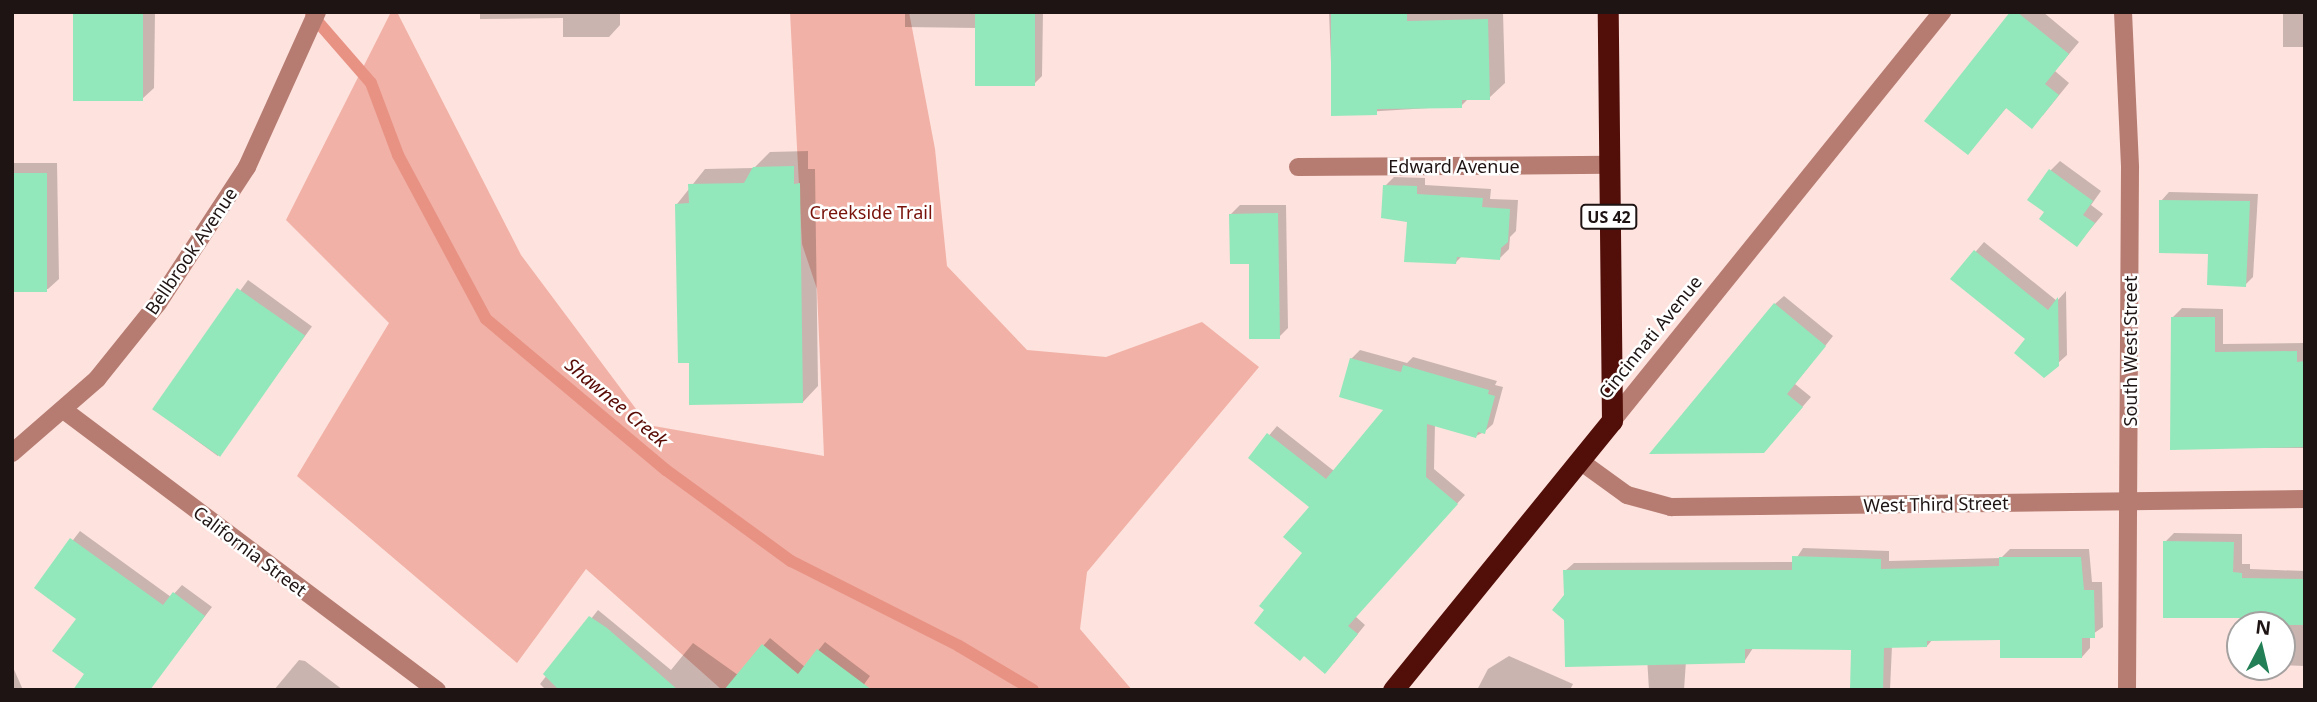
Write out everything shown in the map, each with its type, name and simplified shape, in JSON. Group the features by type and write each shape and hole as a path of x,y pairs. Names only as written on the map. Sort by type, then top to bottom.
{"highway":[{"name":"US 42","path":"1608,12 1612,421"},
{"name":"Cincinnati Avenue","path":"1393,690 1612,421"}],"street":[{"name":"Bellbrook Avenue","path":"12,453 65,411 158,303 211,227 247,167 317,12"},
{"name":"Cincinnati Avenue","path":"1612,421 1942,12"},
{"name":"South West Street","path":"2123,12 2130,168 2127,690"},
{"name":"Edward Avenue","path":"1298,167 1609,166"},
{"name":"California Street","path":"65,411 437,690"},
{"name":"West Third Street","path":"1580,461 1627,495 1671,507 2305,499"}],"green space":[{"name":"Creekside Trail","path":"391,12 397,12 521,255 648,425 824,456 817,289 802,244 790,12 909,12 935,149 947,266 1027,350 1106,357 1202,322 1259,367 1087,572 1080,629 1132,690 722,690 586,569 517,663 297,476 389,323 286,220"}],"building":[{"path":"73,12 143,12 143,101 73,101"},
{"path":"975,12 1035,12 1035,86 975,86"},
{"path":"1331,12 1407,12 1407,21 1488,19 1490,100 1462,100 1462,108 1377,109 1377,115 1331,116"},
{"path":"2010,12 2017,12 2069,54 2045,84 2059,95 2032,129 2006,108 1968,155 1924,121"},
{"path":"794,166 794,184 800,183 803,403 689,405 689,363 678,363 675,204 689,203 688,184 744,183 753,167"},
{"path":"2049,169 2093,201 2083,215 2095,223 2077,247 2039,219 2044,212 2027,200"},
{"path":"12,173 47,173 47,292 12,292"},
{"path":"1383,185 1417,186 1417,194 1483,198 1482,207 1510,209 1508,242 1501,248 1500,260 1457,257 1456,264 1404,262 1407,222 1381,218"},
{"path":"2159,200 2250,201 2246,287 2207,285 2208,254 2159,253"},
{"path":"1278,213 1280,339 1249,339 1249,264 1230,264 1229,214"},
{"path":"1974,250 2048,310 2058,297 2059,366 2044,378 2014,353 2025,339 1950,279"},
{"path":"237,288 305,336 220,457 152,409"},
{"path":"1774,303 1826,346 1787,394 1803,407 1764,453 1649,454"},
{"path":"2171,317 2215,317 2215,352 2297,351 2297,362 2305,361 2305,447 2170,450"},
{"path":"1350,358 1401,372 1403,365 1489,390 1488,394 1495,396 1485,434 1478,432 1476,438 1427,424 1426,477 1458,504 1348,626 1358,634 1325,674 1304,656 1300,661 1254,623 1264,610 1259,606 1302,553 1283,537 1309,507 1248,458 1267,433 1326,479 1383,410 1339,397"},
{"path":"70,538 163,605 173,592 205,616 150,690 73,690 84,674 52,651 76,619 34,588"},
{"path":"2163,541 2234,542 2233,572 2242,573 2242,578 2305,579 2305,625 2296,625 2296,611 2226,611 2226,618 2163,618"},
{"path":"1792,556 1881,559 1881,569 1999,566 1999,557 2081,557 2084,590 2094,590 2095,638 2082,638 2082,658 2000,658 2000,640 1927,641 1927,647 1884,648 1883,690 1850,690 1851,650 1745,649 1745,663 1565,667 1564,620 1552,610 1564,595 1563,570 1792,570"},
{"path":"589,616 607,628 678,690 559,690 543,674"},
{"path":"762,644 798,674 817,649 872,690 724,690"}],"waterway":[{"name":"Shawnee Creek","path":"311,14 371,83 398,155 486,319 666,470 791,561 959,646 1033,690"}]}
